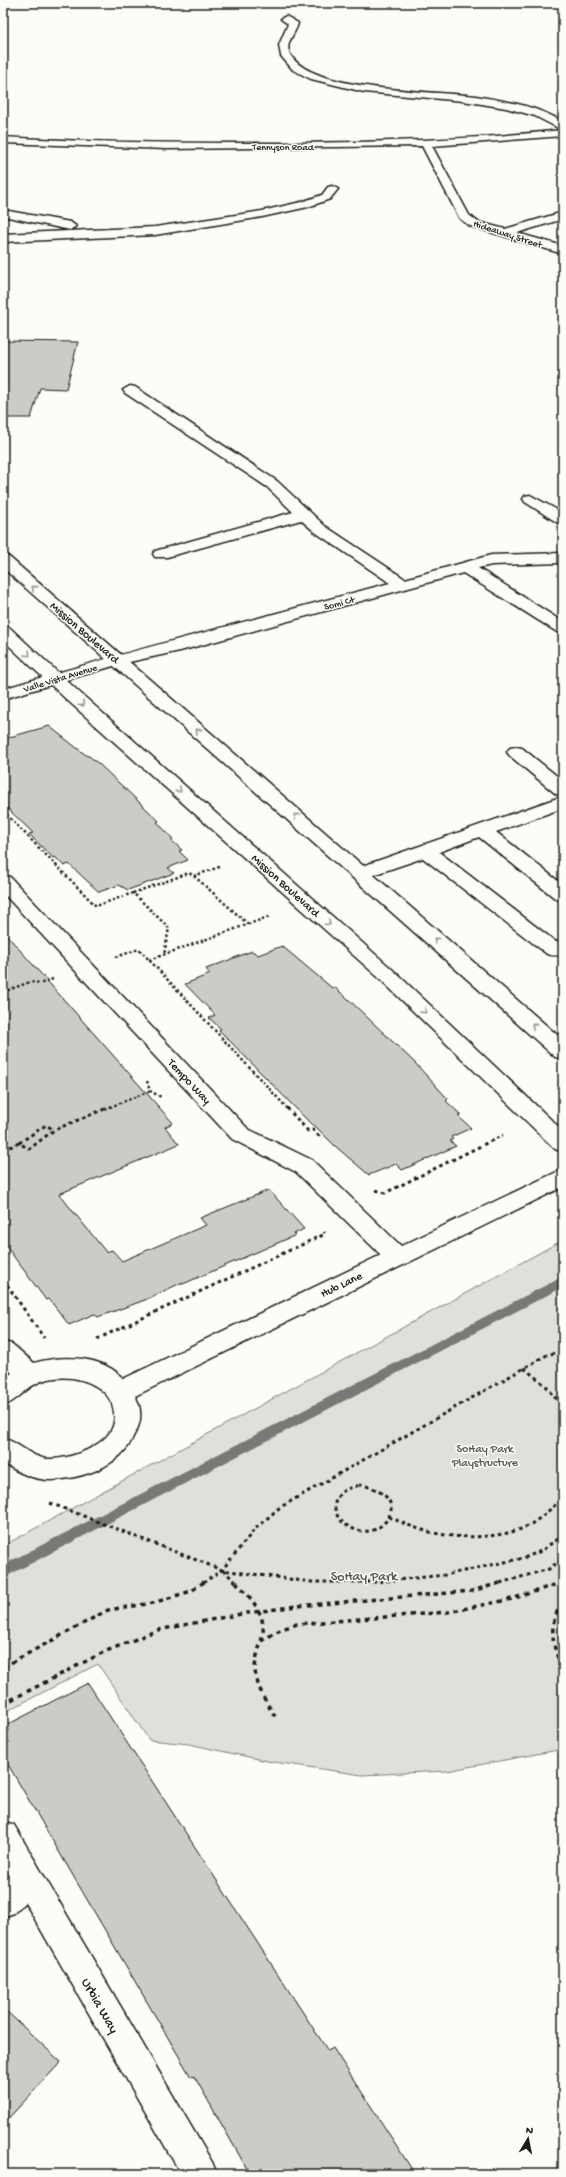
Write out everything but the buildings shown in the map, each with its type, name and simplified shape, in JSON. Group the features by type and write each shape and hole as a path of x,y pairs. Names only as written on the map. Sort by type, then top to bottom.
{"street":[{"path":"286,19 293,23 293,27 284,39 283,46 286,56 294,66 313,76 368,89 401,94 461,98 512,106 549,118 563,126"},
{"name":"Tennyson Road","path":"3,140 125,146 426,144 563,133"},
{"name":"Hideaway Street","path":"426,144 464,217 474,224 563,250"},
{"path":"3,238 155,231 262,214 304,205 326,197 332,188"},
{"path":"3,214 106,233"},
{"path":"505,233 563,215"},
{"path":"551,246 563,241"},
{"path":"130,390 272,484 320,529 403,584"},
{"path":"530,499 563,520"},
{"path":"160,554 304,514"},
{"name":"Somi Ct","path":"116,660 174,647 491,560 563,558"},
{"name":"Mission Boulevard","path":"3,560 563,1052"},
{"path":"465,567 563,629"},
{"name":"Mission Boulevard","path":"3,631 52,678 386,974 563,1144"},
{"name":"Valle Vista Avenue","path":"3,694 52,678 116,660"},
{"path":"516,752 563,790"},
{"path":"361,873 563,802"},
{"path":"482,830 562,894"},
{"path":"425,850 554,950 563,946"},
{"name":"Tempo Way","path":"3,881 240,1134 304,1166 398,1257"},
{"name":"Hub Lane","path":"120,1392 563,1177"},
{"path":"3,1351 31,1375"},
{"path":"3,1396 13,1385 31,1375 53,1369 80,1369 104,1377 120,1392 127,1411 125,1428 113,1447 83,1466 62,1470 40,1469 20,1462 3,1448"},
{"name":"Urbia Way","path":"3,1835 200,2174"},
{"path":"3,1902 27,1878"}],"path":[{"path":"3,811 96,906 189,873 248,924"},
{"path":"194,876 219,867"},
{"path":"133,893 170,928 164,955"},
{"path":"149,960 272,916"},
{"path":"114,958 139,949 308,1131 313,1130 324,1141"},
{"path":"3,992 30,982 42,983 59,977"},
{"path":"19,1143 29,1148 54,1130 150,1091"},
{"path":"3,1150 19,1143 46,1125 54,1130"},
{"path":"371,1188 385,1193 503,1135"},
{"path":"93,1341 325,1234"},
{"path":"3,1280 44,1338 50,1340"},
{"path":"39,1342 44,1338"},
{"path":"3,1667 108,1610 153,1603 192,1591 222,1570 255,1529 279,1508 547,1355 563,1351"},
{"path":"524,1368 546,1386 563,1407"},
{"path":"359,1485 372,1487 387,1496 391,1506 389,1516 379,1527 372,1530 355,1530 347,1527 336,1516 334,1503 337,1496 347,1488 359,1485"},
{"path":"389,1516 425,1531 448,1536 492,1535 522,1529 542,1516 563,1498"},
{"path":"47,1502 222,1570 311,1582 376,1582 408,1580 445,1575 524,1558 542,1551 563,1535"},
{"path":"3,1704 104,1652 158,1630 259,1612 365,1599 472,1590 549,1569 563,1558"},
{"path":"222,1570 243,1590 259,1612 263,1627 254,1671 260,1692 276,1718"},
{"path":"261,1642 282,1630 297,1624 448,1612 519,1597 563,1582"},
{"path":"563,1603 560,1606 553,1627 554,1648 563,1669"}],"green space":[{"name":"SoHay Park","path":"563,1240 563,1749 447,1771 362,1775 267,1761 189,1744 149,1740 98,1664 3,1713 3,1546"}],"waterway":[{"path":"3,1572 558,1284"}],"park label":[{"name":"SoHay Park Playstructure","path":"485,1455"}]}
